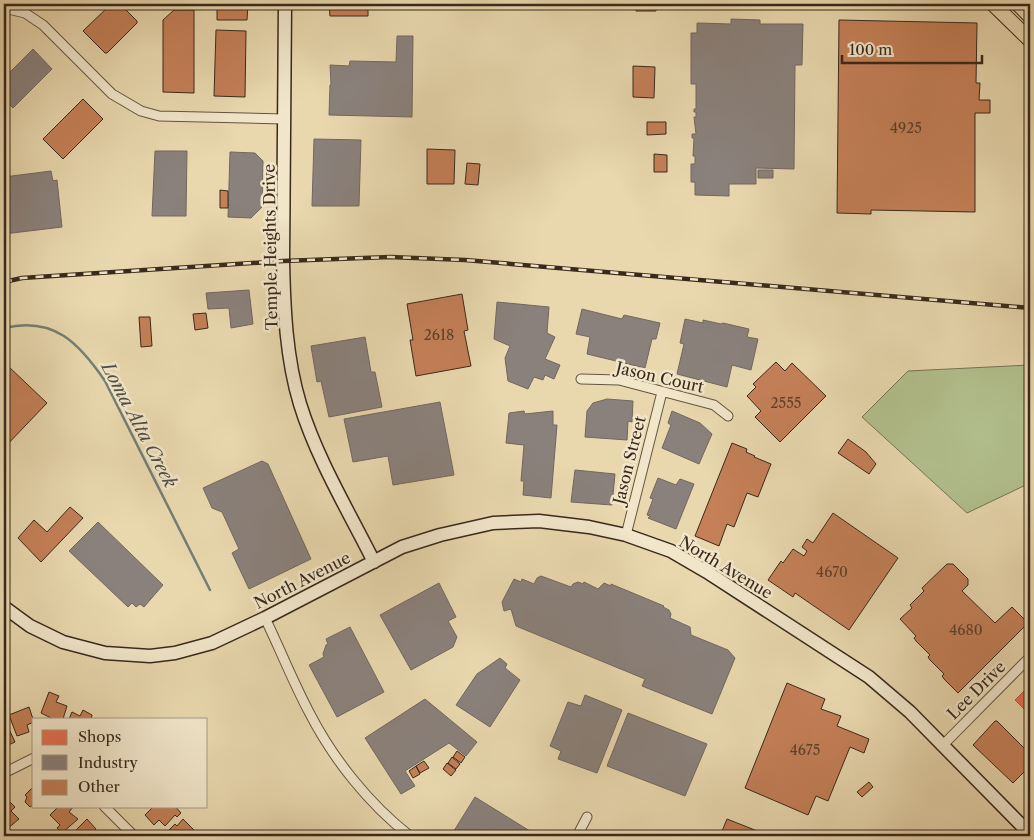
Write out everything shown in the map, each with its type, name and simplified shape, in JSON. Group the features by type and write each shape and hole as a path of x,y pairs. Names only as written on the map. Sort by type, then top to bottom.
{"main road":[{"name":"Temple Heights Drive","path":"286,4 284,303 292,371 300,404 319,454 374,562"},
{"path":"993,4 1030,40"},
{"path":"1018,4 1030,16"},
{"name":"North Avenue","path":"4,607 30,626 64,642 105,653 150,656 175,653 212,643 265,618 402,547 417,542 492,522 539,521 589,526 626,535 671,551 869,677 910,712 1030,834"}],"street":[{"path":"4,8 25,13 43,25 112,94 141,111 159,116 284,119"},
{"name":"Jason Court","path":"582,379 619,380 714,405 728,416"},
{"name":"Jason Street","path":"626,535 662,392"},
{"path":"265,618 310,713 344,768 379,808 410,836"},
{"name":"Lee Drive","path":"943,745 1030,657"},
{"path":"4,773 32,759"},
{"path":"106,808 134,836"},
{"path":"577,836 587,817"}],"green space":[{"path":"1030,365 1030,483 967,513 862,417 908,371"}],"building: Shops":[{"path":"1030,685 1030,715 1015,700"}],"building: Industry":[{"path":"731,19 760,20 760,24 803,24 802,65 795,65 794,169 756,168 756,184 729,184 729,196 695,195 695,182 691,182 691,164 695,164 695,156 693,156 694,138 692,138 692,134 696,134 694,117 696,117 696,112 694,112 694,109 696,109 696,84 691,84 691,33 697,33 697,23 731,24"},
{"path":"397,36 413,36 412,117 329,115 330,65 349,66 350,61 396,62"},
{"path":"33,49 52,69 13,108 4,99 4,78"},
{"path":"314,139 361,140 359,206 312,206"},
{"path":"155,151 187,151 186,216 152,216"},
{"path":"230,152 255,153 263,161 262,207 251,218 228,217"},
{"path":"758,170 773,170 773,178 758,178"},
{"path":"51,171 53,181 57,180 62,227 4,234 4,177"},
{"path":"249,290 253,324 231,328 229,308 208,309 206,293"},
{"path":"497,302 549,307 547,333 555,337 545,359 560,365 554,379 545,375 543,380 534,377 528,389 508,381 505,358 510,346 494,339"},
{"path":"582,309 622,319 624,315 660,323 656,339 652,339 645,368 587,354 590,337 576,334"},
{"path":"685,319 703,323 703,320 723,323 749,329 747,337 758,339 751,370 732,365 727,387 677,374 684,344 680,343"},
{"path":"365,337 371,372 375,372 382,407 329,417 321,381 317,382 311,346"},
{"path":"607,399 633,401 632,422 628,421 627,440 585,437 587,411 593,403"},
{"path":"440,402 454,475 393,485 388,456 353,462 344,419"},
{"path":"524,411 525,414 553,411 553,425 557,425 551,498 523,495 524,481 521,481 524,445 506,443 509,413"},
{"path":"672,411 700,423 712,434 699,464 662,448 671,425 668,423"},
{"path":"262,461 268,464 311,559 249,589 232,553 239,549 222,512 212,508 203,488"},
{"path":"575,470 615,474 612,505 571,502"},
{"path":"658,478 676,485 680,479 694,484 676,529 648,518 650,516 647,515 653,499 650,498"},
{"path":"98,522 163,585 144,607 140,604 136,607 132,603 128,607 69,551"},
{"path":"541,576 571,587 578,582 583,584 584,582 598,589 604,583 611,586 611,584 664,606 671,614 670,618 690,627 691,635 728,650 735,658 712,714 642,686 645,679 516,626 511,609 504,611 502,602 514,579 521,582 522,579 534,584 537,578"},
{"path":"439,583 456,617 448,621 457,637 453,647 411,670 380,615"},
{"path":"350,627 384,692 337,717 309,665 324,657 323,654 328,644 326,639"},
{"path":"500,658 507,664 505,668 520,680 490,727 456,705 477,674"},
{"path":"585,695 622,710 597,773 558,759 561,751 550,746 568,702 581,706"},
{"path":"425,699 477,742 466,756 449,743 405,771 415,786 401,794 365,738"},
{"path":"628,713 707,744 685,796 607,766"},
{"path":"475,797 538,836 455,836 452,834"}],"building: Other":[{"path":"111,4 120,4 137,23 105,53 83,31"},
{"path":"217,4 248,4 247,20 217,20"},
{"path":"329,4 415,4 415,8 368,8 368,16 330,16"},
{"path":"636,4 660,4 660,6 656,6 656,11 636,11"},
{"path":"174,10 194,10 194,93 163,92 163,20"},
{"path":"839,20 977,23 976,83 980,83 979,100 990,100 990,113 975,113 975,212 871,210 871,214 837,213"},
{"path":"216,30 246,31 245,97 214,96"},
{"path":"633,66 655,67 654,98 633,97"},
{"path":"83,99 103,119 63,159 43,139"},
{"path":"647,122 666,122 666,134 647,135"},
{"path":"427,149 455,150 454,184 427,184"},
{"path":"654,154 667,155 667,172 654,172"},
{"path":"467,163 480,164 478,185 465,184"},
{"path":"220,190 228,191 228,208 220,208"},
{"path":"462,294 468,330 464,331 471,366 416,376 407,304"},
{"path":"206,313 208,328 195,330 193,314"},
{"path":"139,317 150,317 152,346 141,347"},
{"path":"776,362 785,371 792,363 826,396 780,442 755,417 761,411 747,396 756,387 753,384"},
{"path":"7,365 47,403 4,448 4,369"},
{"path":"848,439 866,452 876,464 869,474 838,453"},
{"path":"732,443 747,449 746,452 754,457 771,464 758,497 747,493 734,527 727,524 719,546 695,536"},
{"path":"70,507 83,518 41,562 18,538 34,520 47,532"},
{"path":"833,513 898,558 849,630 795,593 793,597 768,580 781,561 783,563 793,549 804,556 807,551 802,547 807,539 813,543"},
{"path":"947,564 953,564 968,579 968,585 962,591 995,623 1012,607 1028,623 958,693 944,679 942,676 944,674 930,660 928,657 930,655 916,641 914,638 916,636 900,619 912,608 910,605 924,591 922,588"},
{"path":"787,683 825,699 821,709 841,716 837,726 869,739 864,753 850,747 828,801 816,796 808,815 745,788"},
{"path":"49,692 59,696 56,702 67,706 63,718 51,718 41,713"},
{"path":"29,707 33,718 32,723 27,725 29,732 17,736 9,715"},
{"path":"83,710 92,715 91,718 69,718 72,712 80,716"},
{"path":"995,721 1030,754 1030,766 1013,783 973,745"},
{"path":"4,725 5,728 8,727 15,742 4,747"},
{"path":"457,751 465,757 461,763 453,757"},
{"path":"452,757 460,764 456,769 448,763"},
{"path":"424,761 429,768 420,773 416,766"},
{"path":"447,763 456,770 451,776 443,769"},
{"path":"416,766 420,774 413,778 409,771"},
{"path":"869,782 873,787 862,797 857,792"},
{"path":"32,788 32,806 30,807 25,802 27,797 25,795"},
{"path":"10,802 15,807 11,811 19,819 7,829 9,831 4,836 4,803 7,806"},
{"path":"57,808 72,808 69,812 78,819 62,833 57,828 60,825 50,815"},
{"path":"152,808 177,808 181,813 177,817 175,815 165,826 159,820 154,825 145,815"},
{"path":"87,819 96,829 90,836 73,836 78,832 76,830"},
{"path":"183,819 198,834 195,836 164,835 175,824 177,826"},
{"path":"727,819 770,836 720,836"}],"waterway":[{"name":"Loma Alta Creek","path":"4,328 22,325 51,329 75,344 95,367 105,381 210,590"}],"railway":[{"path":"4,282 22,278 283,261 390,257 465,260 1030,308"}]}
